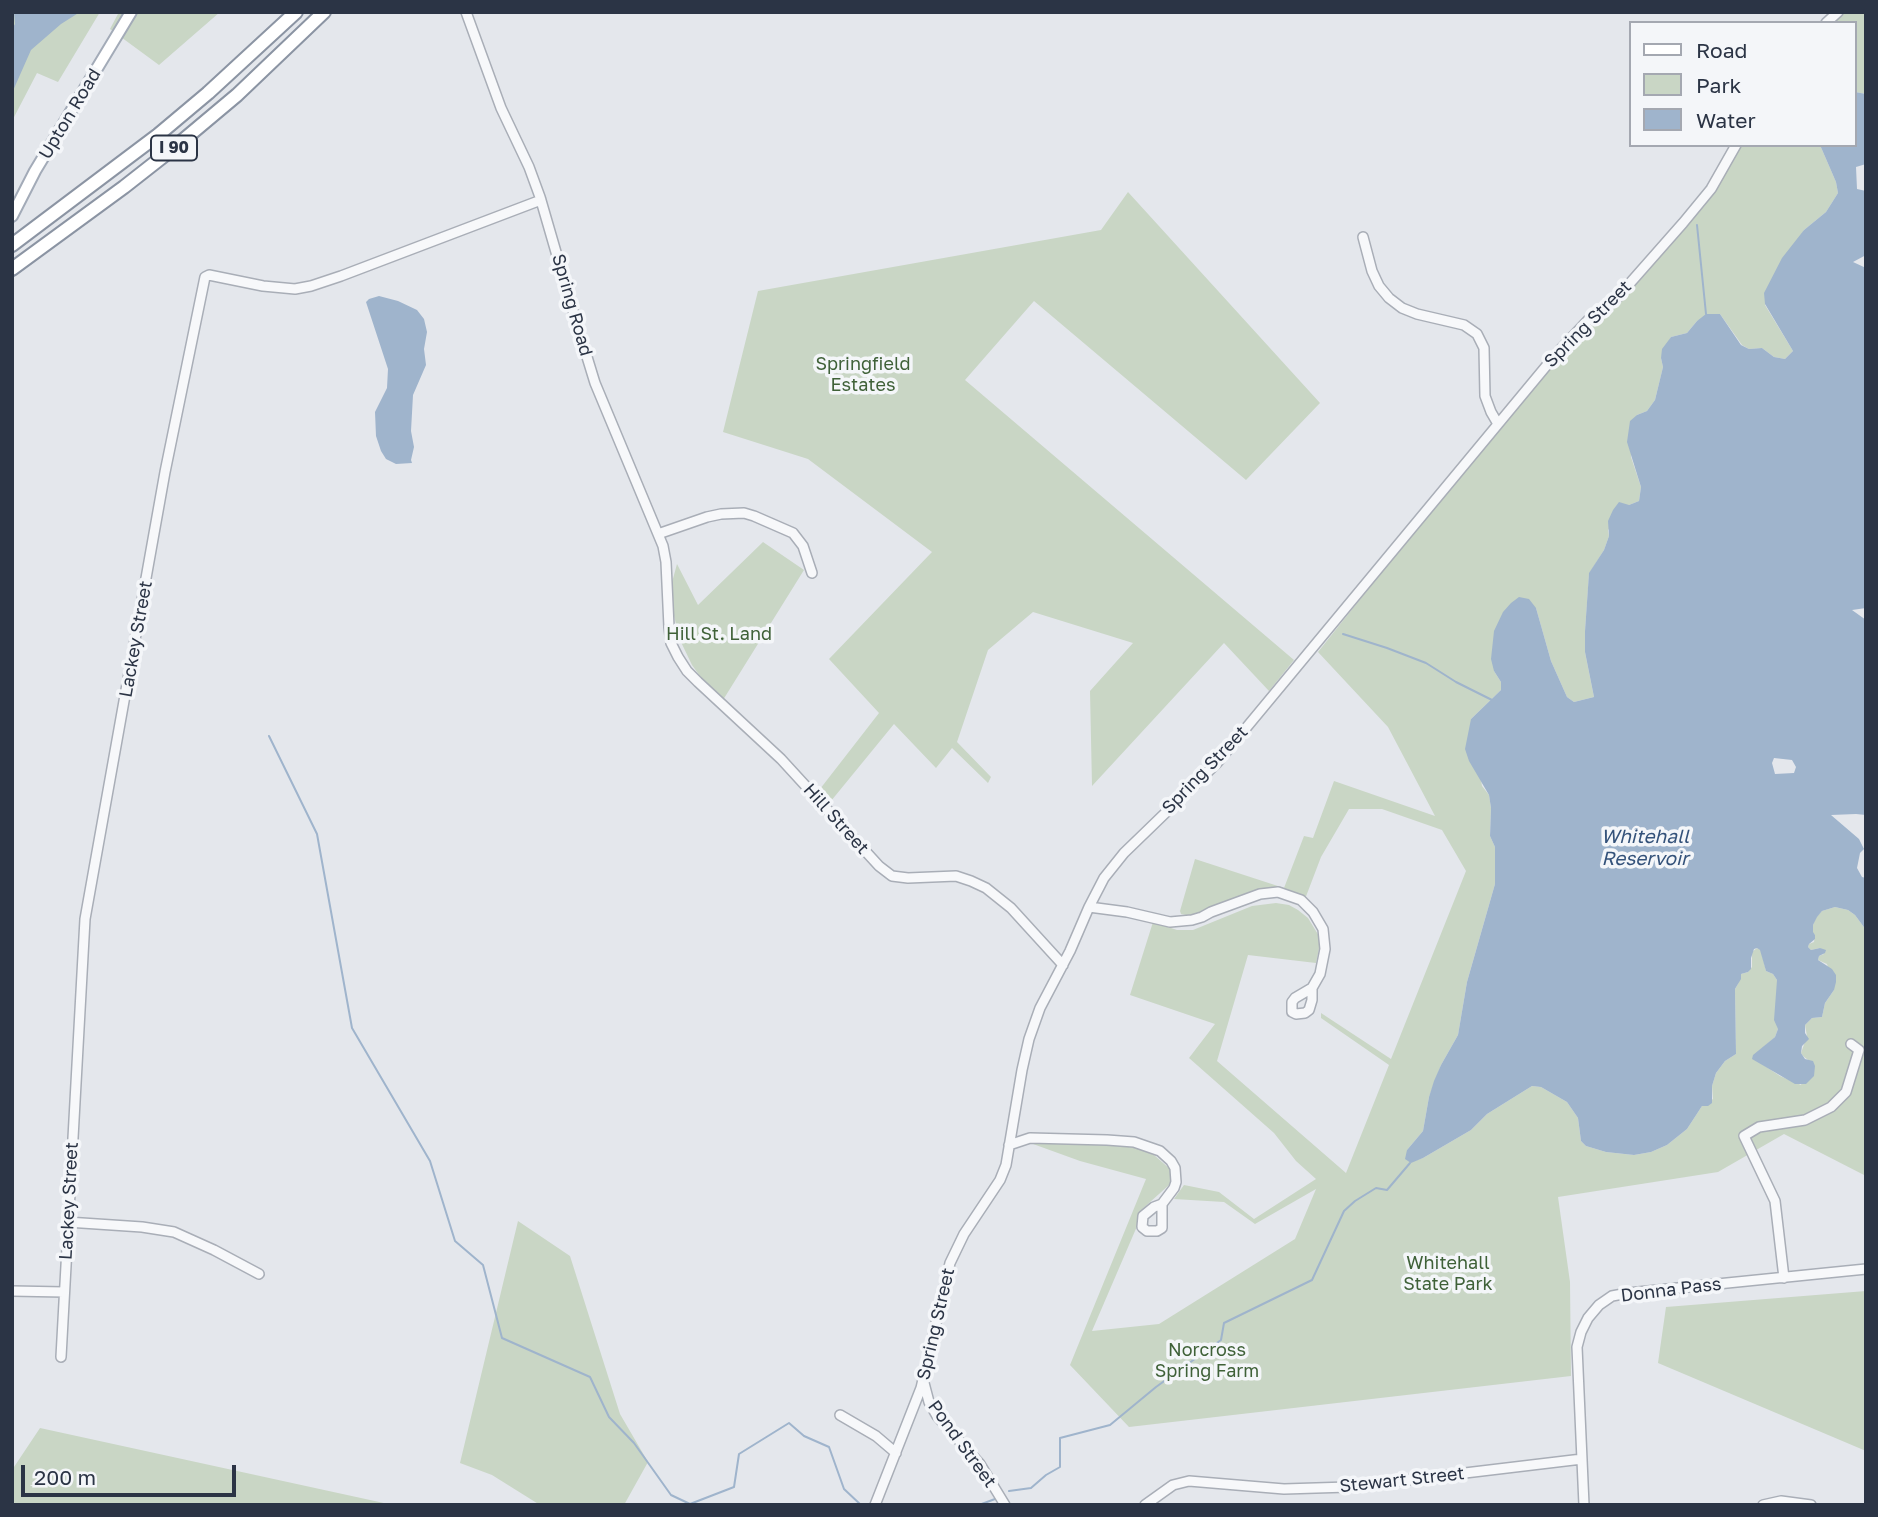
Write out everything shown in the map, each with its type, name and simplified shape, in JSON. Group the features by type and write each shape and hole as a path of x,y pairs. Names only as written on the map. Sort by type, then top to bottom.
{"highway":[{"name":"I 90","path":"12,245 175,121 296,12"},
{"name":"I 90","path":"12,269 124,187 184,139 237,95 324,12"}],"main road":[{"name":"Upton Road","path":"12,216 35,171 131,12"}],"street":[{"name":"Spring Road","path":"466,12 501,108 541,200 595,383 663,546 668,601"},
{"name":"Spring Street","path":"875,1505 923,1381 950,1263 964,1234 1000,1180 1006,1165 1015,1102 1029,1038 1040,1008 1099,886 1114,865 1217,763 1562,347 1590,318 1616,299 1683,223 1711,189 1735,147"},
{"name":"Lackey Street","path":"61,1357 85,919 165,473 205,277 209,275 263,286 295,289 311,286 541,200"},
{"path":"1363,237 1372,271 1379,286 1390,298 1402,308 1464,325 1477,334 1484,348 1485,396 1498,424"},
{"path":"658,534 721,514 754,516 793,533 803,546 812,573"},
{"name":"Hill Street","path":"668,601 671,643 687,671 781,759 879,866 892,876 956,876 986,888 1011,908 1063,965"},
{"path":"1088,907 1170,922 1202,917 1260,894 1278,892 1301,900 1313,912 1323,929 1325,949 1320,974 1312,988"},
{"path":"1784,1278 1775,1201 1744,1136 1759,1128 1805,1121 1831,1107 1846,1091 1859,1050 1851,1044"},
{"path":"1009,1145 1030,1138 1107,1140 1134,1142 1160,1151 1171,1161 1176,1175 1174,1188 1162,1204"},
{"path":"67,1222 174,1232 258,1274"},
{"name":"Donna Pass","path":"1584,1505 1577,1348 1588,1318 1599,1306 1612,1297 1628,1293 1866,1269"},
{"path":"12,1291 64,1292"},
{"name":"Pond Street","path":"923,1381 929,1402 937,1416 984,1471 1004,1505"},
{"path":"841,1415 876,1436 896,1453"},
{"name":"Stewart Street","path":"1145,1505 1173,1485 1189,1481 1306,1489 1348,1487 1582,1460"},
{"path":"1763,1505 1781,1501 1811,1505"}],"green space":[{"path":"12,12 100,12 58,82 37,73 12,121"},
{"path":"119,12 220,12 159,65 110,29"},
{"path":"1833,12 1866,12 1866,94 1857,92 1857,21 1824,21"},
{"name":"Whitehall State Park","path":"1729,147 1821,147 1836,182 1838,193 1826,212 1804,230 1765,305 1793,351 1785,359 1774,357 1762,348 1749,349 1742,345 1720,314 1697,321 1687,333 1671,337 1661,358 1663,367 1655,400 1647,411 1637,415 1631,457 1641,487 1639,501 1629,505 1608,530 1609,536 1604,550 1589,574 1585,652 1594,697 1574,702 1567,697 1551,661 1536,608 1494,671 1501,682 1501,690 1471,719 1482,786 1489,795 1491,808 1490,836 1495,847 1495,884 1467,982 1458,1035 1441,1065 1429,1097 1423,1131 1407,1150 1411,1162 1423,1158 1471,1130 1487,1114 1532,1086 1541,1087 1567,1102 1578,1118 1581,1141 1586,1146 1606,1152 1634,1155 1667,1145 1687,1129 1702,1106 1713,1099 1712,1086 1716,1073 1725,1061 1736,1054 1735,989 1741,974 1752,967 1752,952 1757,948 1761,950 1766,971 1773,974 1777,980 1778,1029 1775,1037 1756,1054 1756,1060 1780,1076 1801,1085 1808,1060 1801,1053 1807,1036 1805,1025 1812,1018 1822,1017 1825,1003 1834,990 1827,964 1818,960 1819,956 1824,954 1820,948 1811,950 1808,947 1814,942 1815,935 1812,933 1816,917 1822,911 1835,907 1855,915 1866,930 1866,1176 1784,1134 1718,1172 1558,1197 1570,1282 1571,1376 1129,1427 1070,1365 1146,1179 1080,1161 1022,1140 1113,1144 1139,1149 1154,1155 1170,1169 1169,1185 1139,1212 1138,1224 1092,1331 1159,1324 1295,1239 1316,1189 1255,1224 1224,1202 1174,1199 1184,1185 1219,1192 1254,1219 1316,1179 1296,1161 1274,1133 1189,1058 1215,1024 1130,995 1153,922 1177,930 1193,930 1252,906 1276,903 1289,905 1308,918 1319,936 1316,963 1248,955 1217,1061 1346,1173 1389,1065 1321,1018 1321,1013 1391,1059 1466,871 1442,830 1382,809 1349,809 1321,857 1305,899 1262,890 1200,914 1181,914 1195,859 1284,888 1304,836 1313,838 1334,781 1435,816 1388,727 1318,652 1531,385 1686,223 1722,167"},
{"name":"Springfield Estates","path":"1128,192 1320,403 1246,480 1034,301 965,380 1294,660 1269,691 1224,643 1092,786 1090,691 1133,643 1033,612 988,650 957,742 991,777 988,783 952,748 936,768 894,724 831,801 820,789 879,713 829,659 932,552 808,459 723,432 758,291 1101,230"},
{"name":"Hill St. Land","path":"763,542 804,570 723,700 702,679 680,640 673,612 671,586 677,564 698,605"},
{"path":"518,1221 570,1256 620,1414 648,1462 624,1505 540,1505 492,1475 460,1463"},
{"path":"1866,1291 1866,1451 1658,1363 1666,1307"},
{"path":"40,1428 393,1505 12,1505 12,1470"}],"water":[{"path":"14,12 80,12 61,24 31,50 12,93 12,29 15,24"},
{"name":"Whitehall Reservoir","path":"1857,92 1866,94 1866,164 1856,167 1857,189 1866,191 1866,255 1853,262 1866,268 1866,608 1852,610 1866,620 1866,815 1831,815 1859,839 1864,849 1860,853 1857,868 1862,877 1866,878 1866,930 1855,915 1835,907 1822,911 1813,925 1815,939 1808,947 1811,950 1826,950 1818,960 1836,975 1834,990 1825,1003 1822,1017 1812,1018 1805,1025 1805,1033 1809,1039 1802,1046 1801,1053 1805,1059 1813,1061 1814,1076 1806,1084 1795,1084 1752,1059 1753,1055 1775,1037 1778,1029 1774,1020 1777,980 1773,974 1766,971 1757,948 1751,958 1751,969 1741,974 1735,989 1736,1054 1725,1061 1716,1073 1712,1086 1712,1103 1702,1106 1687,1129 1667,1145 1634,1155 1606,1152 1586,1146 1581,1141 1578,1118 1567,1102 1541,1087 1532,1086 1487,1114 1471,1130 1411,1163 1405,1159 1407,1150 1423,1131 1434,1081 1458,1035 1467,982 1495,884 1495,847 1490,836 1489,795 1465,749 1471,719 1501,690 1501,682 1491,659 1494,631 1503,612 1511,603 1519,597 1529,599 1536,608 1551,661 1567,697 1574,702 1594,697 1585,652 1589,573 1604,550 1609,536 1608,521 1613,510 1619,502 1629,505 1639,501 1641,487 1627,442 1630,421 1647,411 1655,400 1663,367 1662,349 1671,337 1687,333 1706,314 1720,314 1741,345 1749,349 1762,348 1774,357 1785,359 1793,351 1765,304 1764,293 1782,258 1804,230 1826,212 1838,193 1821,147 1857,147","holes":["1774,758 1792,760 1796,767 1794,773 1775,774 1772,763"]},
{"path":"379,296 417,310 424,319 427,332 424,349 426,365 413,395 412,463 396,464 386,459 376,436 375,412 387,388 388,369 366,302"}],"waterway":[{"path":"1697,225 1706,314"},
{"path":"1343,634 1426,663 1492,700"},
{"path":"269,736 317,834 352,1028 430,1161 455,1241 483,1265 502,1338 590,1377 609,1417 634,1443 671,1495 690,1504 734,1487 739,1454 789,1423 804,1436 829,1447 844,1489 861,1505"},
{"path":"1009,1491 1031,1488 1060,1467 1060,1438 1110,1425 1156,1387 1221,1340 1224,1323 1312,1280 1344,1211 1376,1188 1387,1190 1410,1163"},
{"path":"979,1505 995,1499"}],"park label":[{"name":"Norcross Spring Farm","path":"1207,1360"}]}
